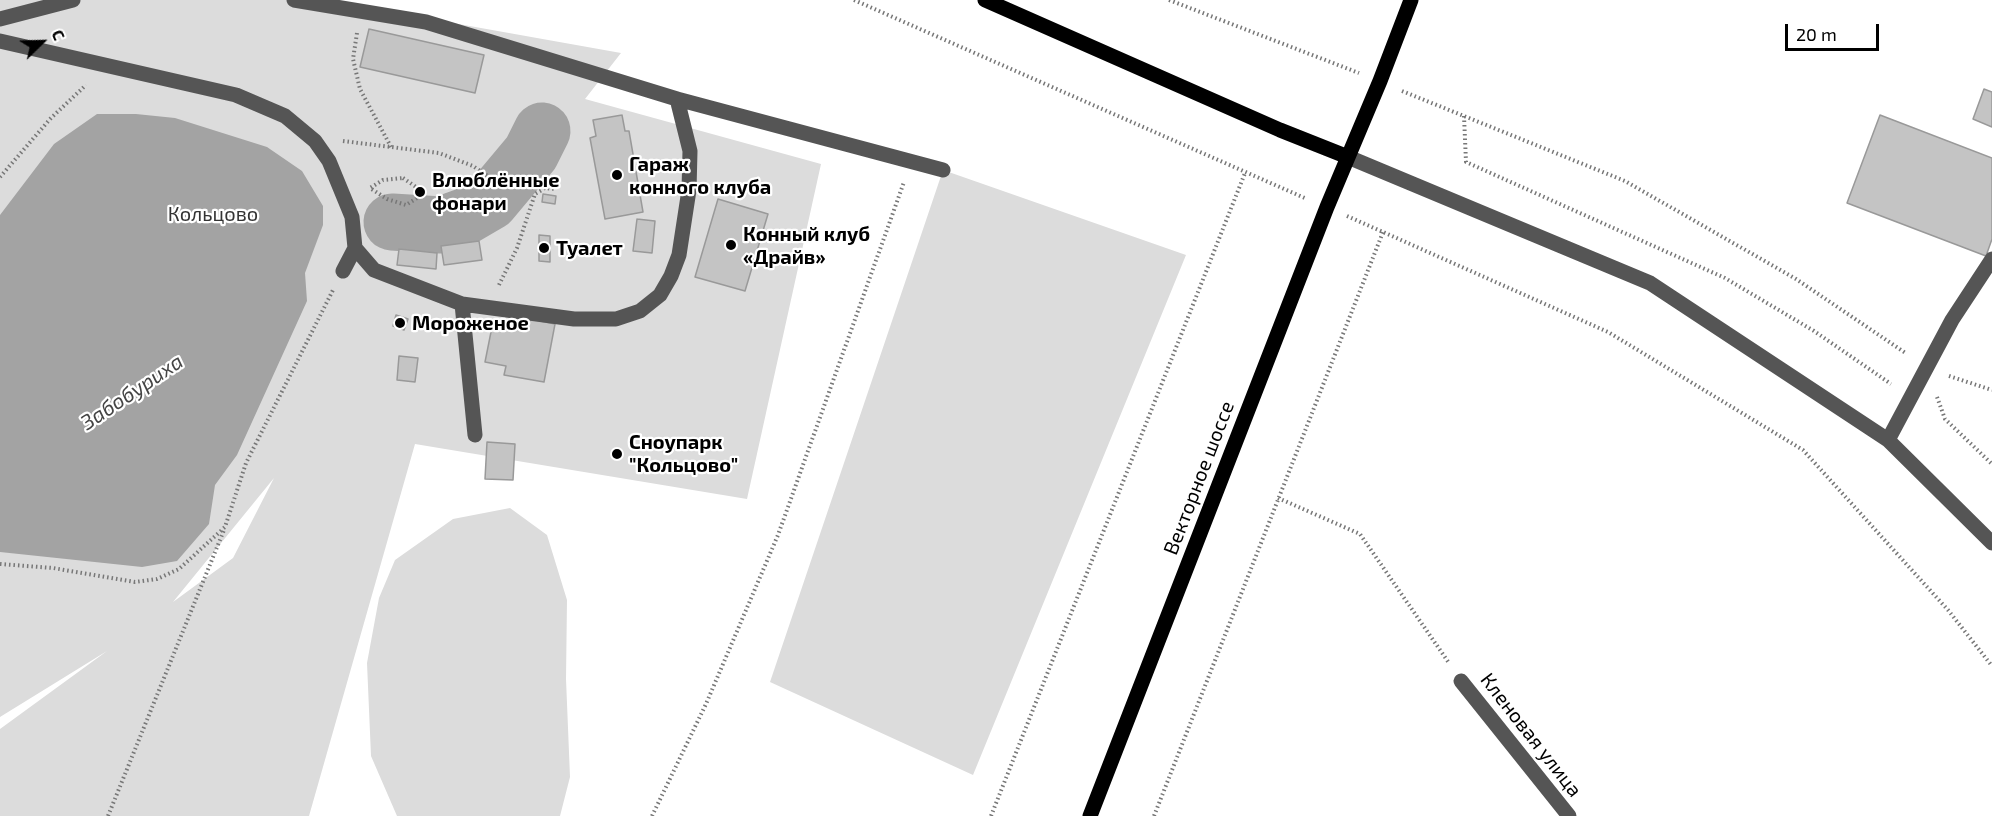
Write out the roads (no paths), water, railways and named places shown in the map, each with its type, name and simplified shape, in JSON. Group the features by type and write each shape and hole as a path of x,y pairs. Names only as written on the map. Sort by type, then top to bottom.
{"main road":[{"path":"985,0 1280,130 1348,157"},
{"name":"Векторное шоссе","path":"1094,812 1327,207 1411,0"}],"street":[{"path":"0,19 73,0"},
{"path":"294,0 426,22 677,99 943,170"},
{"path":"0,41 236,95 285,116 315,141 328,161 352,217 355,248 343,271"},
{"path":"355,248 374,270 462,304 574,319 616,319 640,311 660,295 679,255 689,190 690,151 677,99"},
{"path":"1348,157 1650,283 1888,440 1992,543"},
{"path":"1888,440 1952,320 1992,259"},
{"path":"462,304 475,435"},
{"name":"Кленовая улица","path":"1461,681 1569,816"}],"water":[{"path":"97,114 136,114 175,118 267,147 302,171 323,206 323,225 305,273 307,301 237,455 215,485 209,524 177,561 142,567 0,552 0,215 54,144"}],"waterway":[{"name":"Забобуриха","path":"392,222 441,225 466,216 490,202 531,153 542,131"}],"place":[{"name":"Гараж конного клуба","path":"617,175"},
{"name":"Влюблённые фонари","path":"420,192"},
{"name":"Конный клуб «Драйв»","path":"731,245"},
{"name":"Туалет","path":"544,248"},
{"name":"Мороженое","path":"400,323"},
{"name":"Сноупарк \"Кольцово\"","path":"617,454"}],"park label":[{"name":"Кольцово","path":"213,214"}]}
